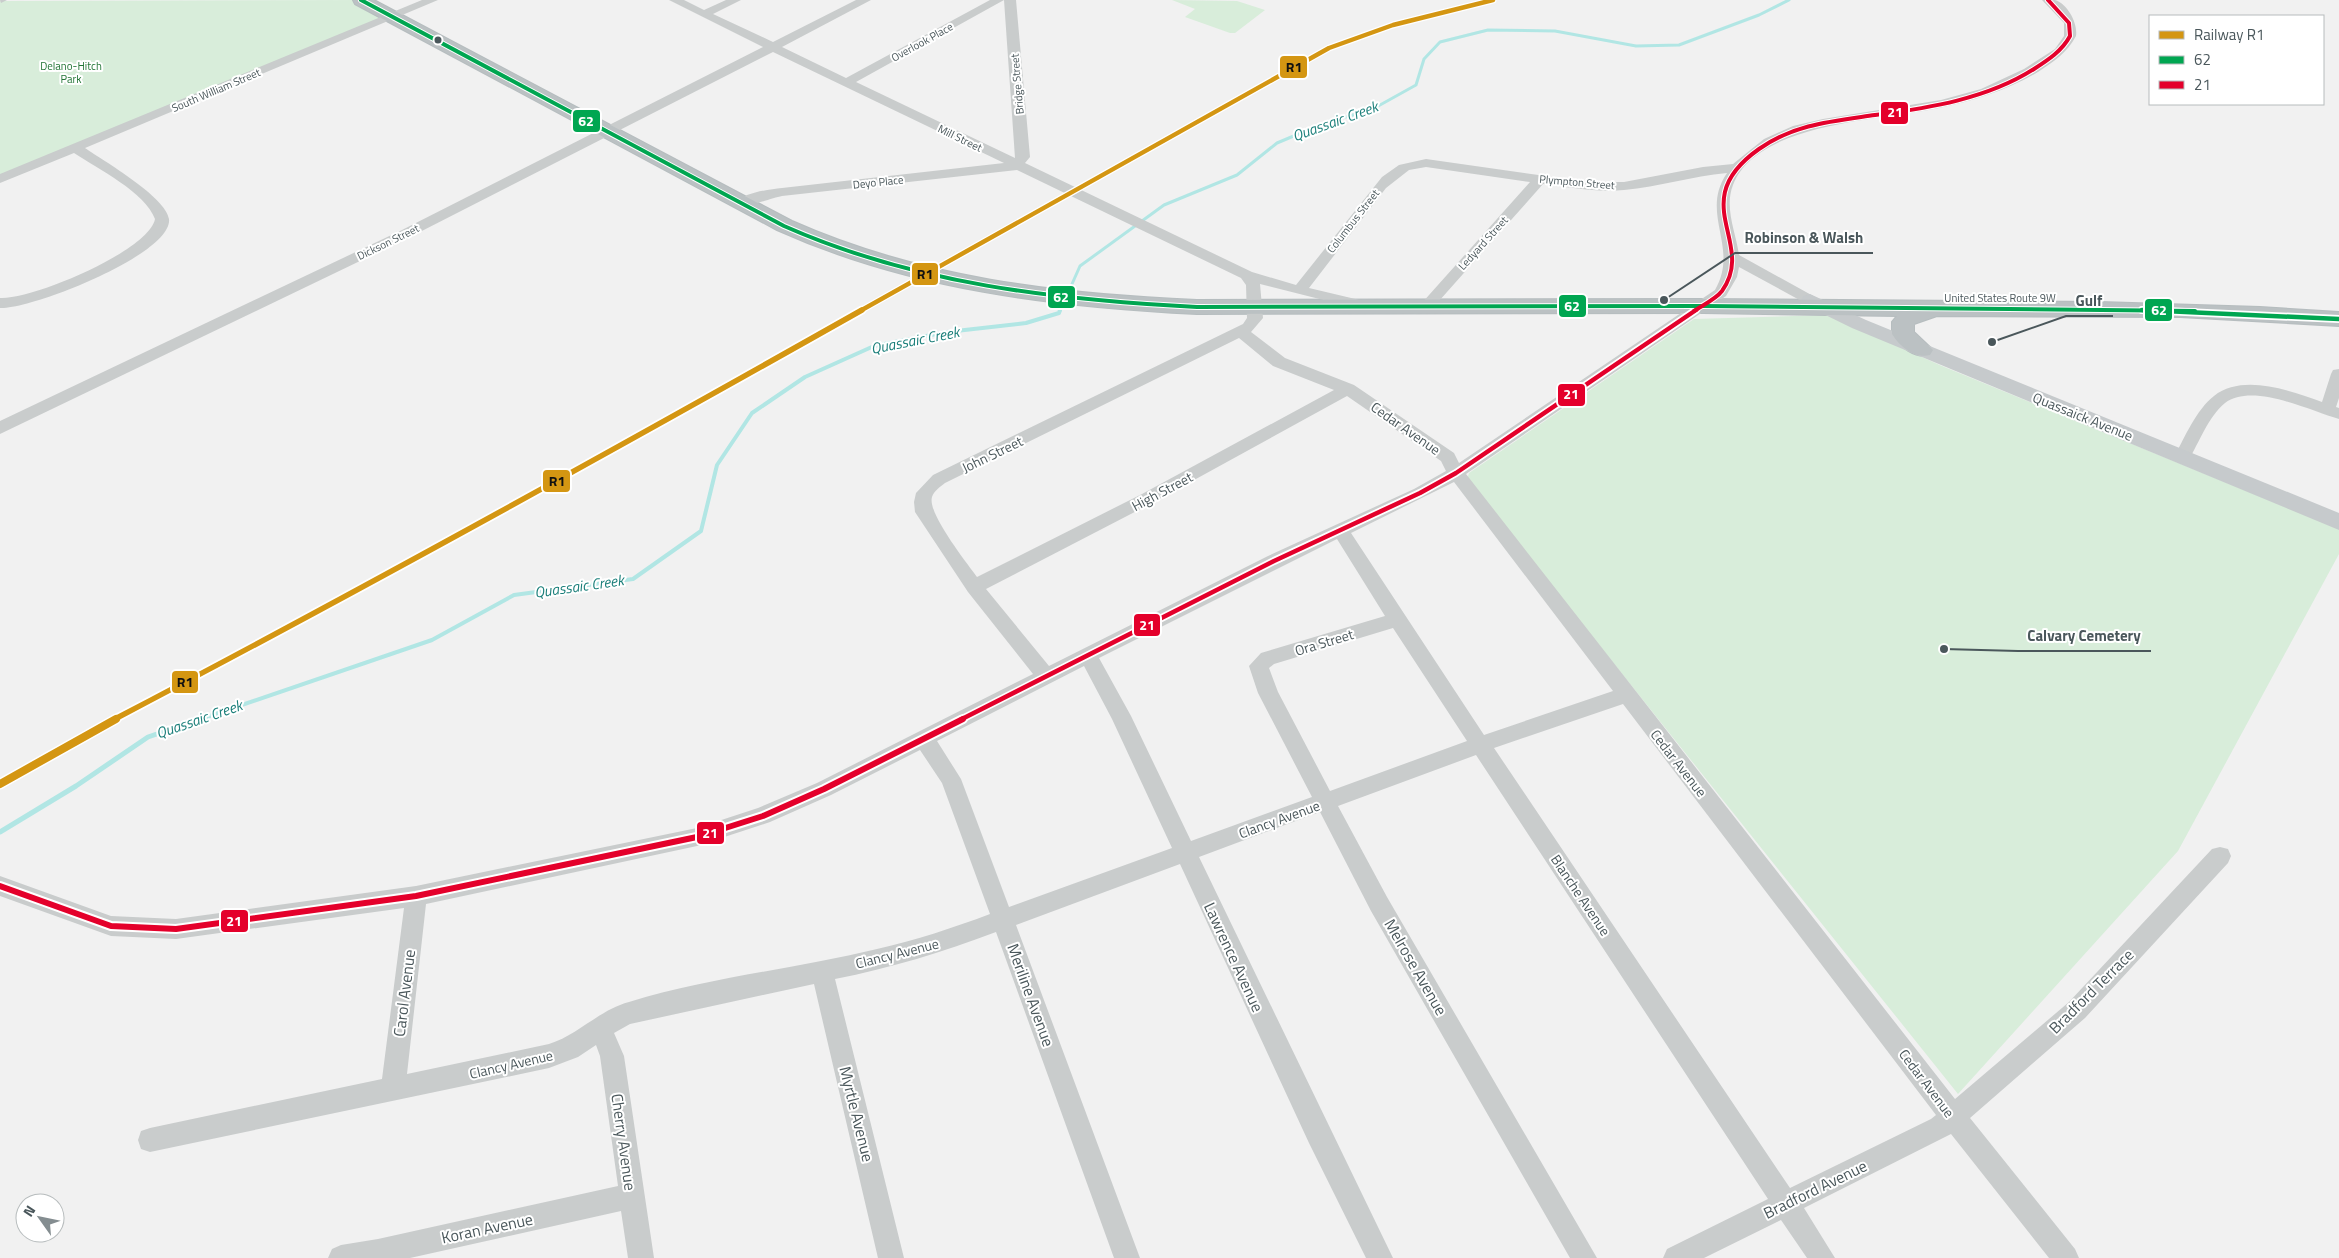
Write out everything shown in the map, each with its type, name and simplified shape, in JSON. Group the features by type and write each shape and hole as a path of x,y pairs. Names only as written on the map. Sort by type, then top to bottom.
{"highway":[{"name":"Quassaick Avenue","path":"361,0 741,204 803,234 869,258 964,282 1055,297 1193,309 1819,304"},
{"name":"United States Route 9W","path":"1819,304 2126,297 2257,302 2339,308"},
{"name":"United States Route 9W","path":"1819,304 1937,308 2140,309 2339,319"},
{"path":"1922,350 1903,334 1903,322 1908,318 1937,308"}],"main road":[{"name":"Quassaick Avenue","path":"1819,304 1922,350 2339,522"}],"street":[{"name":"South William Street","path":"0,179 432,0"},
{"name":"Mill Street","path":"675,0 1016,166 1247,275"},
{"path":"704,14 735,0"},
{"path":"772,47 865,0"},
{"name":"Overlook Place","path":"846,83 998,0"},
{"name":"Bridge Street","path":"1010,0 1023,156 1016,166"},
{"path":"0,886 111,926 176,929 416,896 706,834 763,816 824,789 1274,561 1420,494 1456,473 1702,306 1727,285 1733,269 1733,258 1725,227 1722,201 1724,189 1737,168 1770,142 1793,130 1822,123 1956,102 1981,95 2026,74 2065,47 2073,35 2070,21 2048,0"},
{"name":"Dickson Street","path":"0,428 238,316 772,47"},
{"path":"0,303 21,303 60,288 128,256 144,245 159,229 162,221 158,208 123,180 76,148"},
{"name":"Plympton Street","path":"1417,163 1574,184 1616,186 1703,171 1737,168"},
{"name":"Columbus Street","path":"1299,291 1376,191 1398,170 1417,163"},
{"name":"Deyo Place","path":"741,204 759,196 782,192 1016,166"},
{"name":"Ledyard Street","path":"1426,307 1540,179"},
{"path":"1733,258 1819,304"},
{"path":"1247,275 1299,291 1376,308"},
{"path":"1247,275 1253,285 1254,310"},
{"name":"John Street","path":"1047,677 974,587 924,512 921,502 926,489 939,479 1240,331 1252,323 1254,310"},
{"name":"Cedar Avenue","path":"1240,331 1279,362 1348,390 1448,457 1456,473 1625,695 1953,1117 2066,1258"},
{"path":"2182,457 2214,406 2228,394 2250,391 2277,394 2333,412 2339,374"},
{"name":"High Street","path":"974,587 1148,498 1348,390"},
{"name":"Blanche Avenue","path":"1341,531 1397,620 1822,1258"},
{"name":"Ora Street","path":"1259,671 1259,666 1268,658 1397,620"},
{"name":"Lawrence Avenue","path":"1088,656 1121,716 1185,854 1380,1258"},
{"name":"Melrose Avenue","path":"1259,671 1268,693 1324,802 1508,1130 1584,1258"},
{"name":"Clancy Avenue","path":"150,1140 548,1056 570,1049 628,1013 886,958 945,941 1561,714 1625,695"},
{"name":"Meriline Avenue","path":"924,739 951,778 1126,1258"},
{"name":"Bradford Terrace","path":"1953,1117 2076,1010 2220,856"},
{"name":"Carol Avenue","path":"393,1090 416,896"},
{"name":"Myrtle Avenue","path":"822,971 891,1258"},
{"name":"Cherry Avenue","path":"601,1029 612,1056 641,1258"},
{"name":"Bradford Avenue","path":"1676,1258 1940,1128 1953,1117"},
{"name":"Koran Avenue","path":"341,1258 378,1252 632,1196"}],"green space":[{"name":"Delano-Hitch Park","path":"361,0 393,16 0,179 0,1"},
{"path":"1172,0 1237,1 1265,10 1235,33 1230,33 1185,17 1195,9"},
{"path":"1828,315 1942,366 2339,529 2339,554 2178,851 1958,1094 1467,480 1469,473 1694,319"}],"waterway":[{"name":"Quassaic Creek","path":"1060,311 1080,266 1164,205 1237,175 1277,143 1327,122 1371,110 1416,85 1424,59 1440,42 1488,30 1555,31 1636,46 1679,45 1759,15 1789,0"},
{"name":"Quassaic Creek","path":"198,720 432,640 514,595 633,579 701,531 717,465 752,413 805,377 874,346 947,332 1026,323 1059,313 1060,310"},
{"name":"Quassaic Creek","path":"0,832 76,786 148,737 201,719"}],"rail line":[{"name":"R1","path":"0,784 81,737 317,613 666,421 1115,166 1329,48 1393,25 1493,0"}],"transit line":[{"name":"62","path":"361,0 784,226 825,243 899,267 973,284 1047,296 1122,304 1273,309 1703,306 1862,309 2100,309 2180,310 2339,319"},
{"name":"21","path":"0,886 111,926 176,929 416,896 697,837 763,816 824,789 1274,561 1420,493 1456,473 1721,293 1730,277 1732,262 1723,199 1727,184 1737,168 1752,154 1778,137 1807,126 1918,109 1964,98 2007,83 2049,59 2066,44 2070,36 2071,30 2065,15 2048,0"}],"place":[{"name":"Robinson & Walsh","path":"1664,300"},
{"name":"Gulf","path":"1992,342"},
{"name":"Calvary Cemetery","path":"1944,649"}]}
